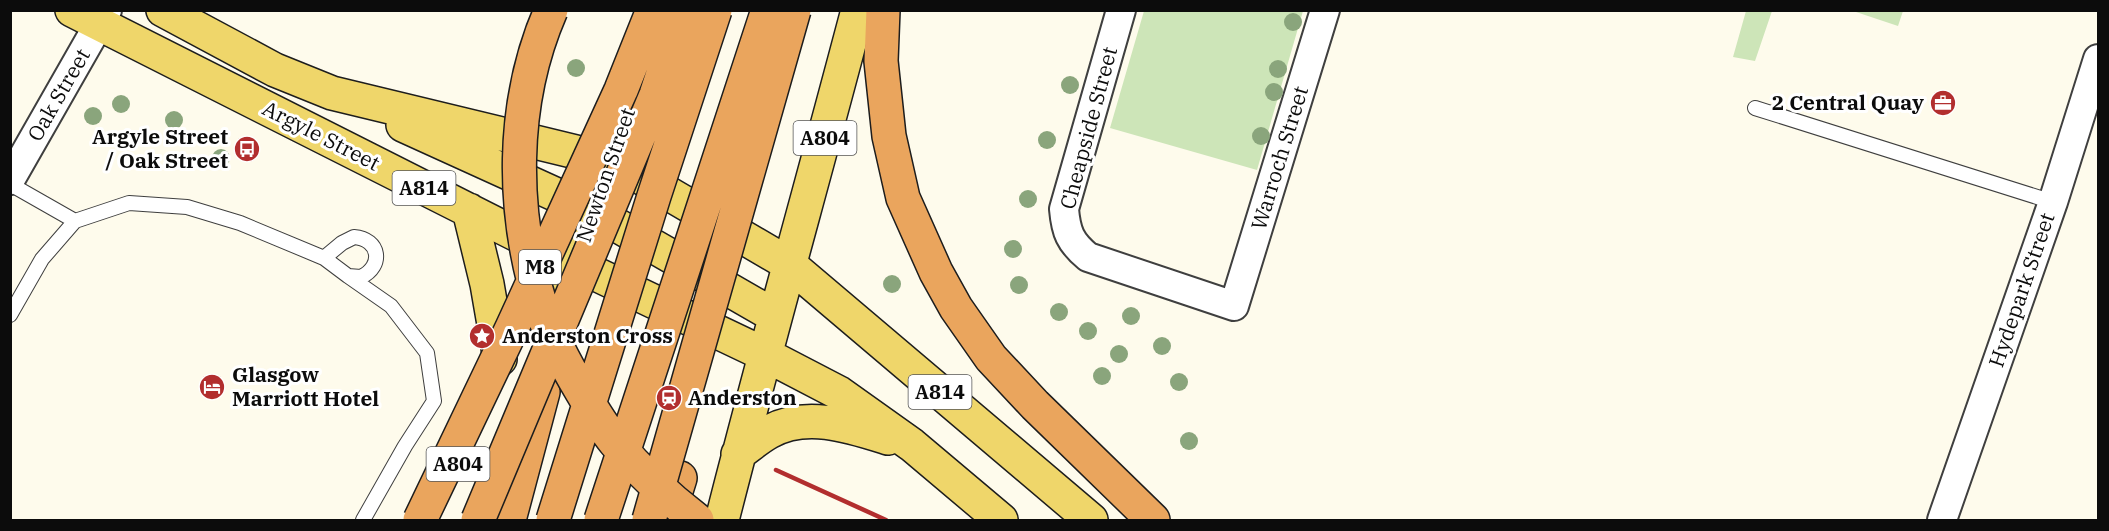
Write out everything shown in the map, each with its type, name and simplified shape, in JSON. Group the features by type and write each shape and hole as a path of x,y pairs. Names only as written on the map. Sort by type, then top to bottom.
{"highway":[{"path":"551,10 530,74 521,126 518,164 523,227 542,312 570,372 614,441 666,496 697,520"},
{"name":"M8","path":"420,520 512,328 621,90 653,10"},
{"path":"478,520 656,95 684,10"},
{"path":"553,520 654,196 715,10"},
{"path":"601,520 768,10"},
{"path":"649,520 794,10"},
{"path":"667,520 816,10"},
{"path":"883,10 880,61 889,136 903,198 946,290 991,358 1153,520"},
{"name":"M8","path":"509,520 575,264"},
{"path":"672,520 680,478"}],"main road":[{"name":"Argyle Street","path":"163,10 275,70 332,93 613,161 789,264"},
{"name":"Newton Street","path":"433,520 482,407 500,359 575,264 613,161 661,10"},
{"name":"A804","path":"722,520 764,354 858,10"},
{"name":"Argyle Street","path":"93,15 575,264 764,354"},
{"path":"332,93 594,212 775,316"},
{"path":"470,210 487,284 500,359"},
{"name":"A814","path":"789,264 1091,520"},
{"name":"A814","path":"764,354 838,393 912,445 1000,520"},
{"path":"738,454 770,432 792,423 817,421 851,426 912,445"}],"street":[{"name":"Cheapside Street","path":"1121,10 1064,209 1066,227 1074,245 1088,256 1234,306"},
{"name":"Warroch Street","path":"1234,306 1325,10"},
{"name":"Oak Street","path":"10,182 93,15"},
{"name":"Hydepark Street","path":"1942,520 2053,202 2098,59"}],"lane":[{"path":"1755,108 2053,202"},
{"path":"10,182 75,221"},
{"path":"10,315 42,259 75,221 129,202 187,207 240,223 324,258 392,306 427,353 434,401 405,446 363,520"},
{"path":"324,258 347,239 354,237 367,240 375,251 375,264 361,278 348,276"}],"green space":[{"path":"1144,11 1303,11 1257,170 1110,128"},
{"path":"1746,11 1772,11 1755,61 1733,57"},
{"path":"1853,11 1903,11 1898,26"}],"railway":[{"path":"776,470 886,520"}],"place":[{"name":"2 Central Quay","path":"1943,103"},
{"name":"Argyle Street / Oak Street","path":"247,149"},
{"name":"Anderston Cross","path":"482,336"},
{"name":"Glasgow Marriott Hotel","path":"212,387"},
{"name":"Anderston","path":"669,398"}]}
